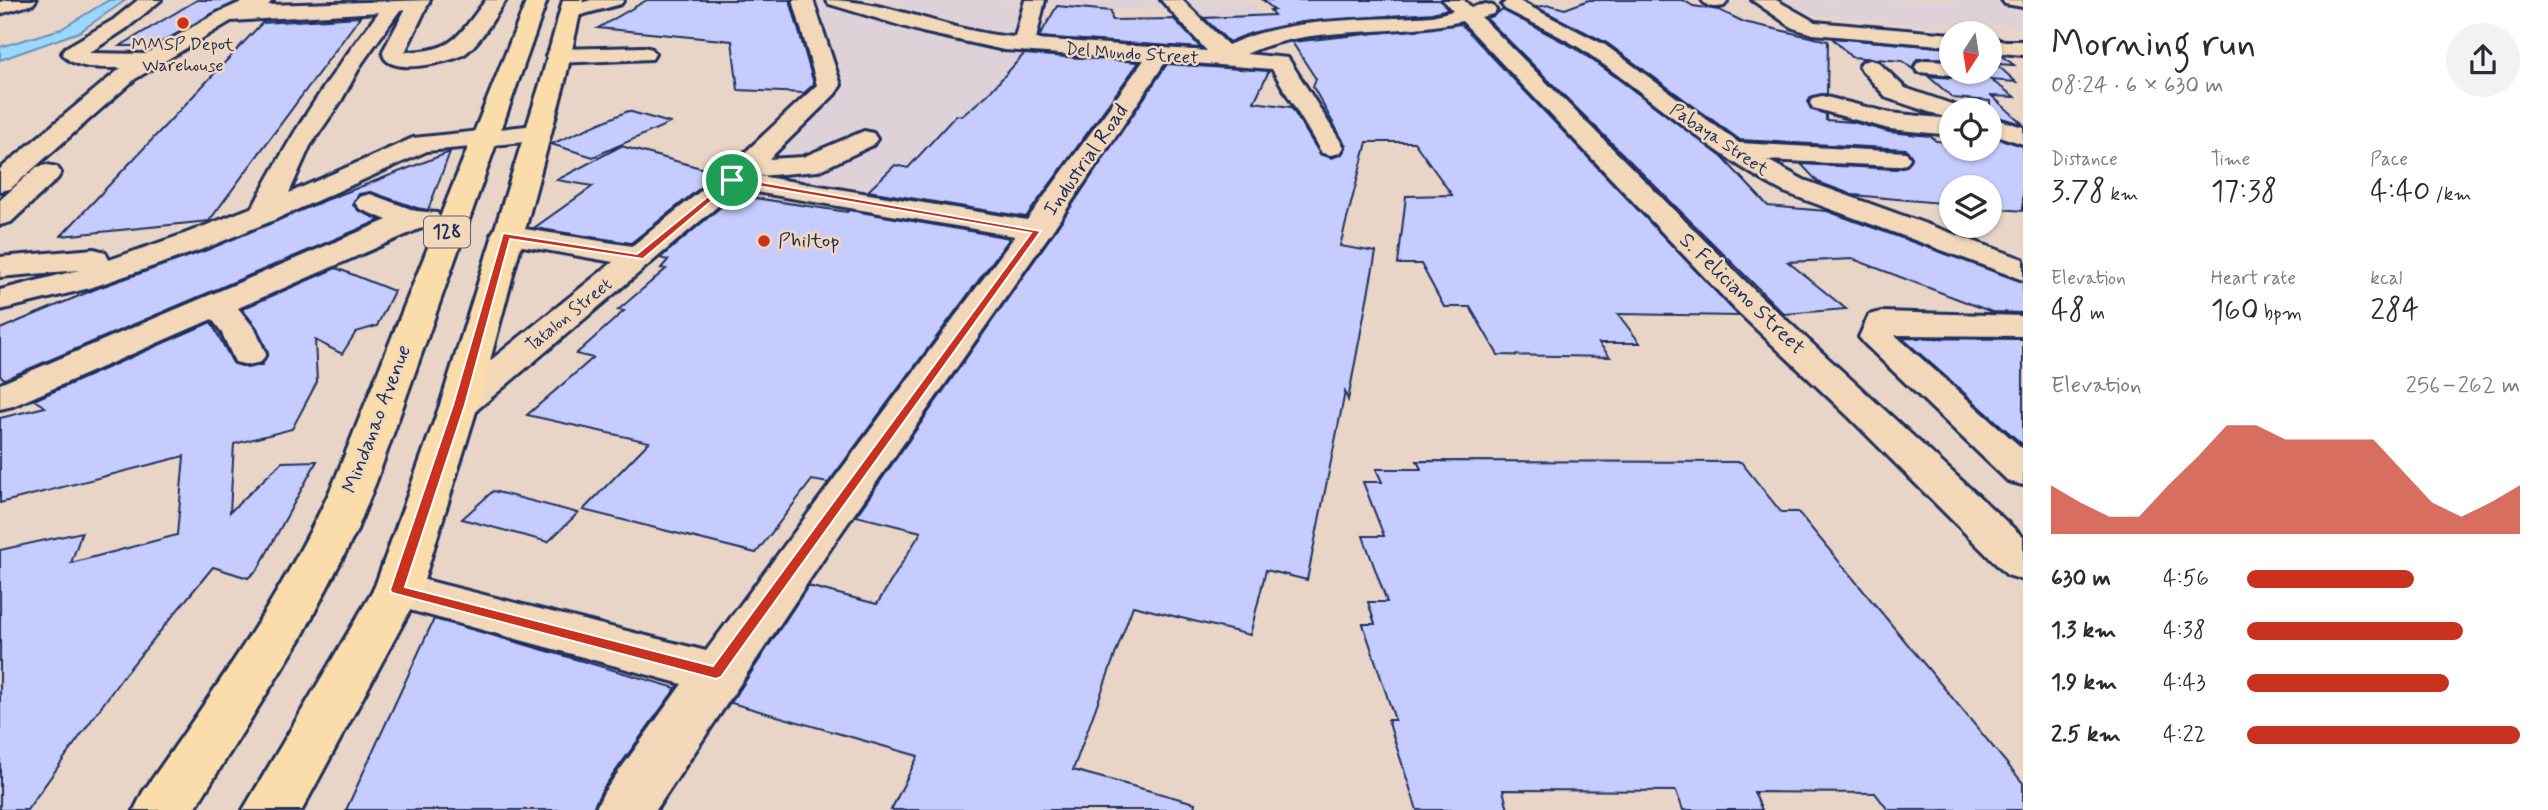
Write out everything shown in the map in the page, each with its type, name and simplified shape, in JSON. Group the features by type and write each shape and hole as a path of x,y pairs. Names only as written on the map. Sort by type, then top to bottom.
{"main road":[{"path":"272,810 397,590 459,405 506,235 553,81 558,56 560,4"},
{"name":"Mindanao Avenue","path":"163,810 300,602 363,467 373,430 485,138 560,4"}],"street":[{"path":"0,8 26,0"},
{"path":"150,61 92,60 80,58 73,53 120,24 151,0"},
{"path":"0,183 108,88 233,13 263,0"},
{"path":"411,3 394,51 394,57 400,59 444,55 463,47 496,0"},
{"path":"560,4 614,0"},
{"name":"Tatalon Street","path":"459,405 738,174 827,89 829,85 803,0"},
{"name":"Del Mundo Street","path":"836,0 941,30 1023,46 1158,56 1222,56 1261,38 1281,33 1432,22 1462,8 1521,2"},
{"path":"1023,46 1035,0"},
{"path":"1171,0 1222,56 1274,54 1331,147"},
{"path":"1762,0 1800,24 1827,36 1860,42"},
{"path":"2012,0 2023,1"},
{"name":"Pabaya Street","path":"1521,2 1597,50 1722,145 1765,173 2023,270"},
{"path":"233,13 346,4 411,3"},
{"path":"264,214 297,146 338,87 355,55 411,3"},
{"name":"S. Feliciano Street","path":"1462,8 1746,302 1861,407 2023,564"},
{"path":"1827,36 1939,40"},
{"path":"2002,47 2023,48"},
{"path":"0,216 174,48"},
{"path":"558,56 644,54"},
{"name":"Industrial Road","path":"624,810 716,673 1037,231 1158,56"},
{"path":"1870,66 1896,93 1939,108"},
{"path":"1926,67 1939,68"},
{"path":"1822,103 1889,121 1939,126"},
{"path":"0,300 66,285 169,250 264,214 403,150 422,144 536,134"},
{"path":"738,174 808,164 864,139"},
{"path":"1722,145 1864,144"},
{"path":"1722,145 1896,158"},
{"path":"738,174 1037,231"},
{"path":"370,203 413,220"},
{"path":"0,398 219,306 413,220 453,217"},
{"path":"506,235 639,257"},
{"path":"0,267 169,250"},
{"path":"219,306 238,329 248,354"},
{"path":"2023,326 1881,322 1877,337 2023,472"},
{"path":"397,590 716,673"}],"shaded area":[{"path":"813,0 941,37 1015,49 1150,58 1026,225 749,180 843,91"},
{"path":"834,0 1166,0 1173,8 1123,10 1038,4 1026,44 951,32"},
{"path":"1176,0 1250,0 1262,14 1192,17"},
{"path":"1767,0 1992,0 2023,2 2023,27 2002,26 2002,21 1939,21 1939,25 1925,26 1785,12"}],"water":[{"path":"109,0 126,0 79,32 0,60 0,47 61,29"}],"building":[{"name":"MMSP Depot Warehouse","path":"197,0 240,0 155,46 120,46"},
{"path":"647,0 790,0 814,84 804,93 738,90 732,41 598,28"},
{"path":"1263,0 1440,0 1448,9 1432,13 1302,22 1251,33 1229,42 1204,18 1274,15 1270,10 1274,10"},
{"path":"1589,0 1683,0 1693,6 1719,10 1744,22 1828,41 1827,94 1811,97 1808,102 1811,109 1826,114 1826,120 1853,122 1889,132 1930,136 1939,141 1939,161 2002,161 2002,140 2023,146 2023,211 2002,209 2002,175 1939,175 1939,203 1853,195 1818,182 1801,164 1896,169 1908,165 1912,157 1906,149 1740,140 1607,43 1536,7 1550,5 1565,9"},
{"path":"1057,6 1111,11 1112,20 1174,19 1201,48 1039,37"},
{"path":"1503,10 1575,48 1609,72 1722,157 1768,206 1827,211 2023,282 2023,313 1992,312 1853,259 1788,262 1846,309 1784,314 1486,18"},
{"path":"360,17 209,221 61,236 262,23"},
{"path":"1461,24 1739,316 1618,314 1640,343 1599,343 1610,357 1498,355 1470,307 1444,307 1421,264 1398,264 1406,196 1452,195 1414,142 1367,142 1340,246 1376,252 1348,400 1345,392 1307,580 1266,570 1250,635 1133,606 1073,770 1195,803 1194,810 891,810 918,756 731,703 808,586 877,604 921,532 856,516 1054,232 1167,64 1269,71 1254,102 1291,107 1320,154 1332,158 1342,154 1346,146 1313,87 1316,79 1292,42"},
{"path":"1832,38 1939,47 1939,58 1917,59 1914,70 1902,61 1851,57"},
{"path":"1024,54 1139,62 1026,217 868,191 895,165 908,168 956,115 962,116 988,94"},
{"path":"2002,56 2014,65 2002,64"},
{"path":"2002,69 2016,82 2002,81"},
{"path":"1928,76 1939,77 1939,84 1997,84 2015,97 1953,98"},
{"path":"2002,105 2023,124 2002,118"},
{"path":"628,111 670,123 593,157 551,144"},
{"path":"621,146 719,173 631,243 534,228 593,186 557,180"},
{"path":"450,152 428,210 371,192 359,194 353,205 359,211 380,220 5,379 0,376 0,329 98,288 207,250"},
{"path":"735,195 847,212 849,210 1010,238 828,483 812,480 756,553 583,510 649,442 527,415 593,358 576,354 624,311 618,310 666,269 661,268 668,260 660,258"},
{"path":"336,268 394,291 377,326 356,332 342,354 315,340 317,382 292,429 234,444 230,512 282,462 317,461 258,569 248,578 213,567 124,675 27,810 0,810 0,550 82,532 71,563 177,535 184,456 0,503 0,418 45,407 34,400 211,322 233,363 247,368 262,365 268,353 257,328 242,309"},
{"path":"1902,338 2023,339 2023,445"},
{"path":"1417,461 1741,462 1781,512 1798,512 2023,783 2023,810 1888,810 1875,793 1754,792 1762,810 1683,810 1676,791 1503,790 1508,810 1417,810 1388,720 1395,720 1363,624 1375,624 1368,602 1387,602 1363,536 1384,536 1363,482 1382,482 1376,469 1421,469"},
{"path":"493,491 578,513 548,542 462,519"},
{"path":"434,619 676,688 602,790 592,810 346,810"}],"place":[{"name":"MMSP Depot Warehouse","path":"183,23"},
{"name":"Philtop","path":"764,241"}],"route":[{"path":"732,180 1037,231 716,673 397,590 419,531 459,405 506,235 639,257 732,180"}]}
